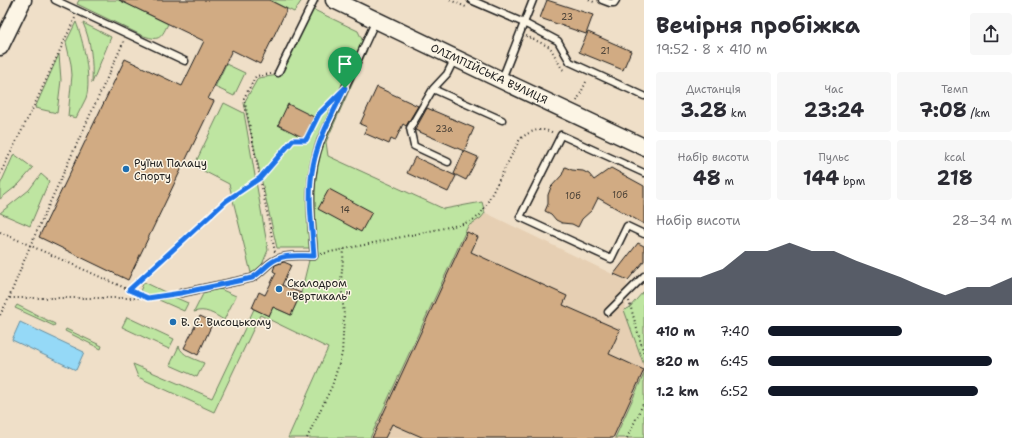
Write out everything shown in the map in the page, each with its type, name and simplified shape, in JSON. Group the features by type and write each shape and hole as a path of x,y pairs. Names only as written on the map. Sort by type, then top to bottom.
{"street":[{"path":"0,47 23,0"},
{"name":"ОЛІМПІЙСЬКА ВУЛИЦЯ","path":"334,0 644,147"}],"lane":[{"path":"55,0 185,61"},
{"path":"278,73 314,0"},
{"path":"471,0 524,23 558,41 570,62 644,96"},
{"path":"501,80 533,0"},
{"path":"602,0 610,3 614,3 616,0"},
{"path":"181,293 252,278 260,273 270,263 283,256 314,256 311,194 312,173 316,155 324,134 376,20"},
{"path":"448,162 414,146 410,128 433,89 448,74 455,58"},
{"path":"433,89 502,120"},
{"path":"644,173 561,135 520,216 611,259 627,226 644,234"},
{"path":"608,312 644,276"}],"path":[{"path":"0,174 33,108 75,17 72,8"},
{"path":"75,17 82,20"},
{"path":"0,315 9,298 30,246 124,40"},
{"path":"277,259 244,98 256,76 278,73"},
{"path":"579,98 587,80"},
{"path":"129,290 226,201 260,178 293,140 306,140 319,114 329,104"},
{"path":"314,256 463,224 475,219 480,215 485,207 520,139 526,134 535,130 546,129 561,135"},
{"path":"0,232 147,298"},
{"path":"307,438 332,386 342,354 344,316 341,281 344,249"},
{"path":"9,298 147,298 181,293"},
{"path":"627,294 644,354"},
{"path":"627,438 644,402"}],"shaded area":[{"path":"486,213 627,281 625,310 644,365 644,374 615,438 370,438 468,225 481,218"}],"green space":[{"path":"79,0 119,0 168,24 161,36 158,38 147,37 77,4"},
{"path":"269,0 302,0 294,12"},
{"path":"312,9 358,31 367,50 326,142 328,156 444,209 482,202 485,213 481,218 468,226 370,438 288,438 328,348 260,315 214,412 138,377 133,364 212,398 254,309 269,316 273,307 291,315 301,293 312,248 277,248 244,103 258,78 279,75"},
{"path":"76,22 86,60 88,90 86,98 76,118 68,116 72,75 66,42"},
{"path":"83,23 111,37 92,83 91,52"},
{"path":"59,54 61,80 57,113 35,108"},
{"path":"226,64 245,73 234,96 215,87"},
{"path":"224,103 244,113 268,250 259,272 251,273 229,184 194,166"},
{"path":"14,154 33,168 19,184 0,199 0,185"},
{"path":"41,174 49,181 30,226 0,213 29,190"},
{"path":"144,282 167,293 151,296 140,291"},
{"path":"220,289 236,296 224,320 206,311 194,312 205,290"},
{"path":"643,292 644,365 624,310 629,308"},
{"path":"174,297 188,303 184,311 159,300"},
{"path":"17,305 55,324 54,326 15,308"},
{"path":"127,317 174,339 169,349 122,327"},
{"path":"66,329 102,346 101,349 65,331"},
{"path":"179,346 186,355 204,363 197,377 170,365"},
{"path":"644,374 644,438 615,438"}],"water":[{"path":"20,322 84,352 76,370 12,340"}],"building":[{"name":"Руїни Палацу Спорту","path":"119,0 269,0 287,9 260,64 232,50 208,99 214,101 128,280 39,237 125,59 182,86 204,41"},
{"path":"547,0 593,15 586,34 540,18"},
{"path":"588,32 631,51 623,70 579,52"},
{"path":"377,87 418,106 406,126 403,124 395,141 391,139 389,144 364,133 367,127 360,124"},
{"path":"288,104 314,117 304,138 278,125"},
{"path":"427,108 474,128 464,151 415,130"},
{"path":"464,151 478,157 466,180 454,174"},
{"path":"415,157 456,176 448,192 407,173"},
{"path":"565,167 572,170 583,171 589,174 594,180 611,168 644,186 644,224 598,198 592,210 582,219 578,227 556,220 551,214 545,211 548,204 548,195 551,187 562,175"},
{"path":"329,189 372,212 361,232 318,209"},
{"path":"467,232 478,237 471,252 567,296 563,305 620,330 609,354 644,370 613,438 424,438 392,424 385,438 372,438"},
{"path":"638,243 644,246 644,261 628,280 614,274"},
{"name":"Скалодром \"Вертикаль\"","path":"284,262 291,265 282,285 301,293 291,315 273,307 269,316 252,308 259,292 265,295 276,273 273,271 275,265"},
{"path":"200,316 213,322 198,355 184,348"}],"place":[{"name":"Руїни Палацу Спорту","path":"126,169"},
{"name":"Скалодром \"Вертикаль\"","path":"279,289"},
{"name":"В. С. Висоцькому","path":"173,322"}],"route":[{"path":"345,88 321,140 313,165 311,194 314,256 283,256 270,263 260,273 252,278 181,293 147,298 129,290 226,201 260,178 293,140 306,140 319,114 345,88"}]}
